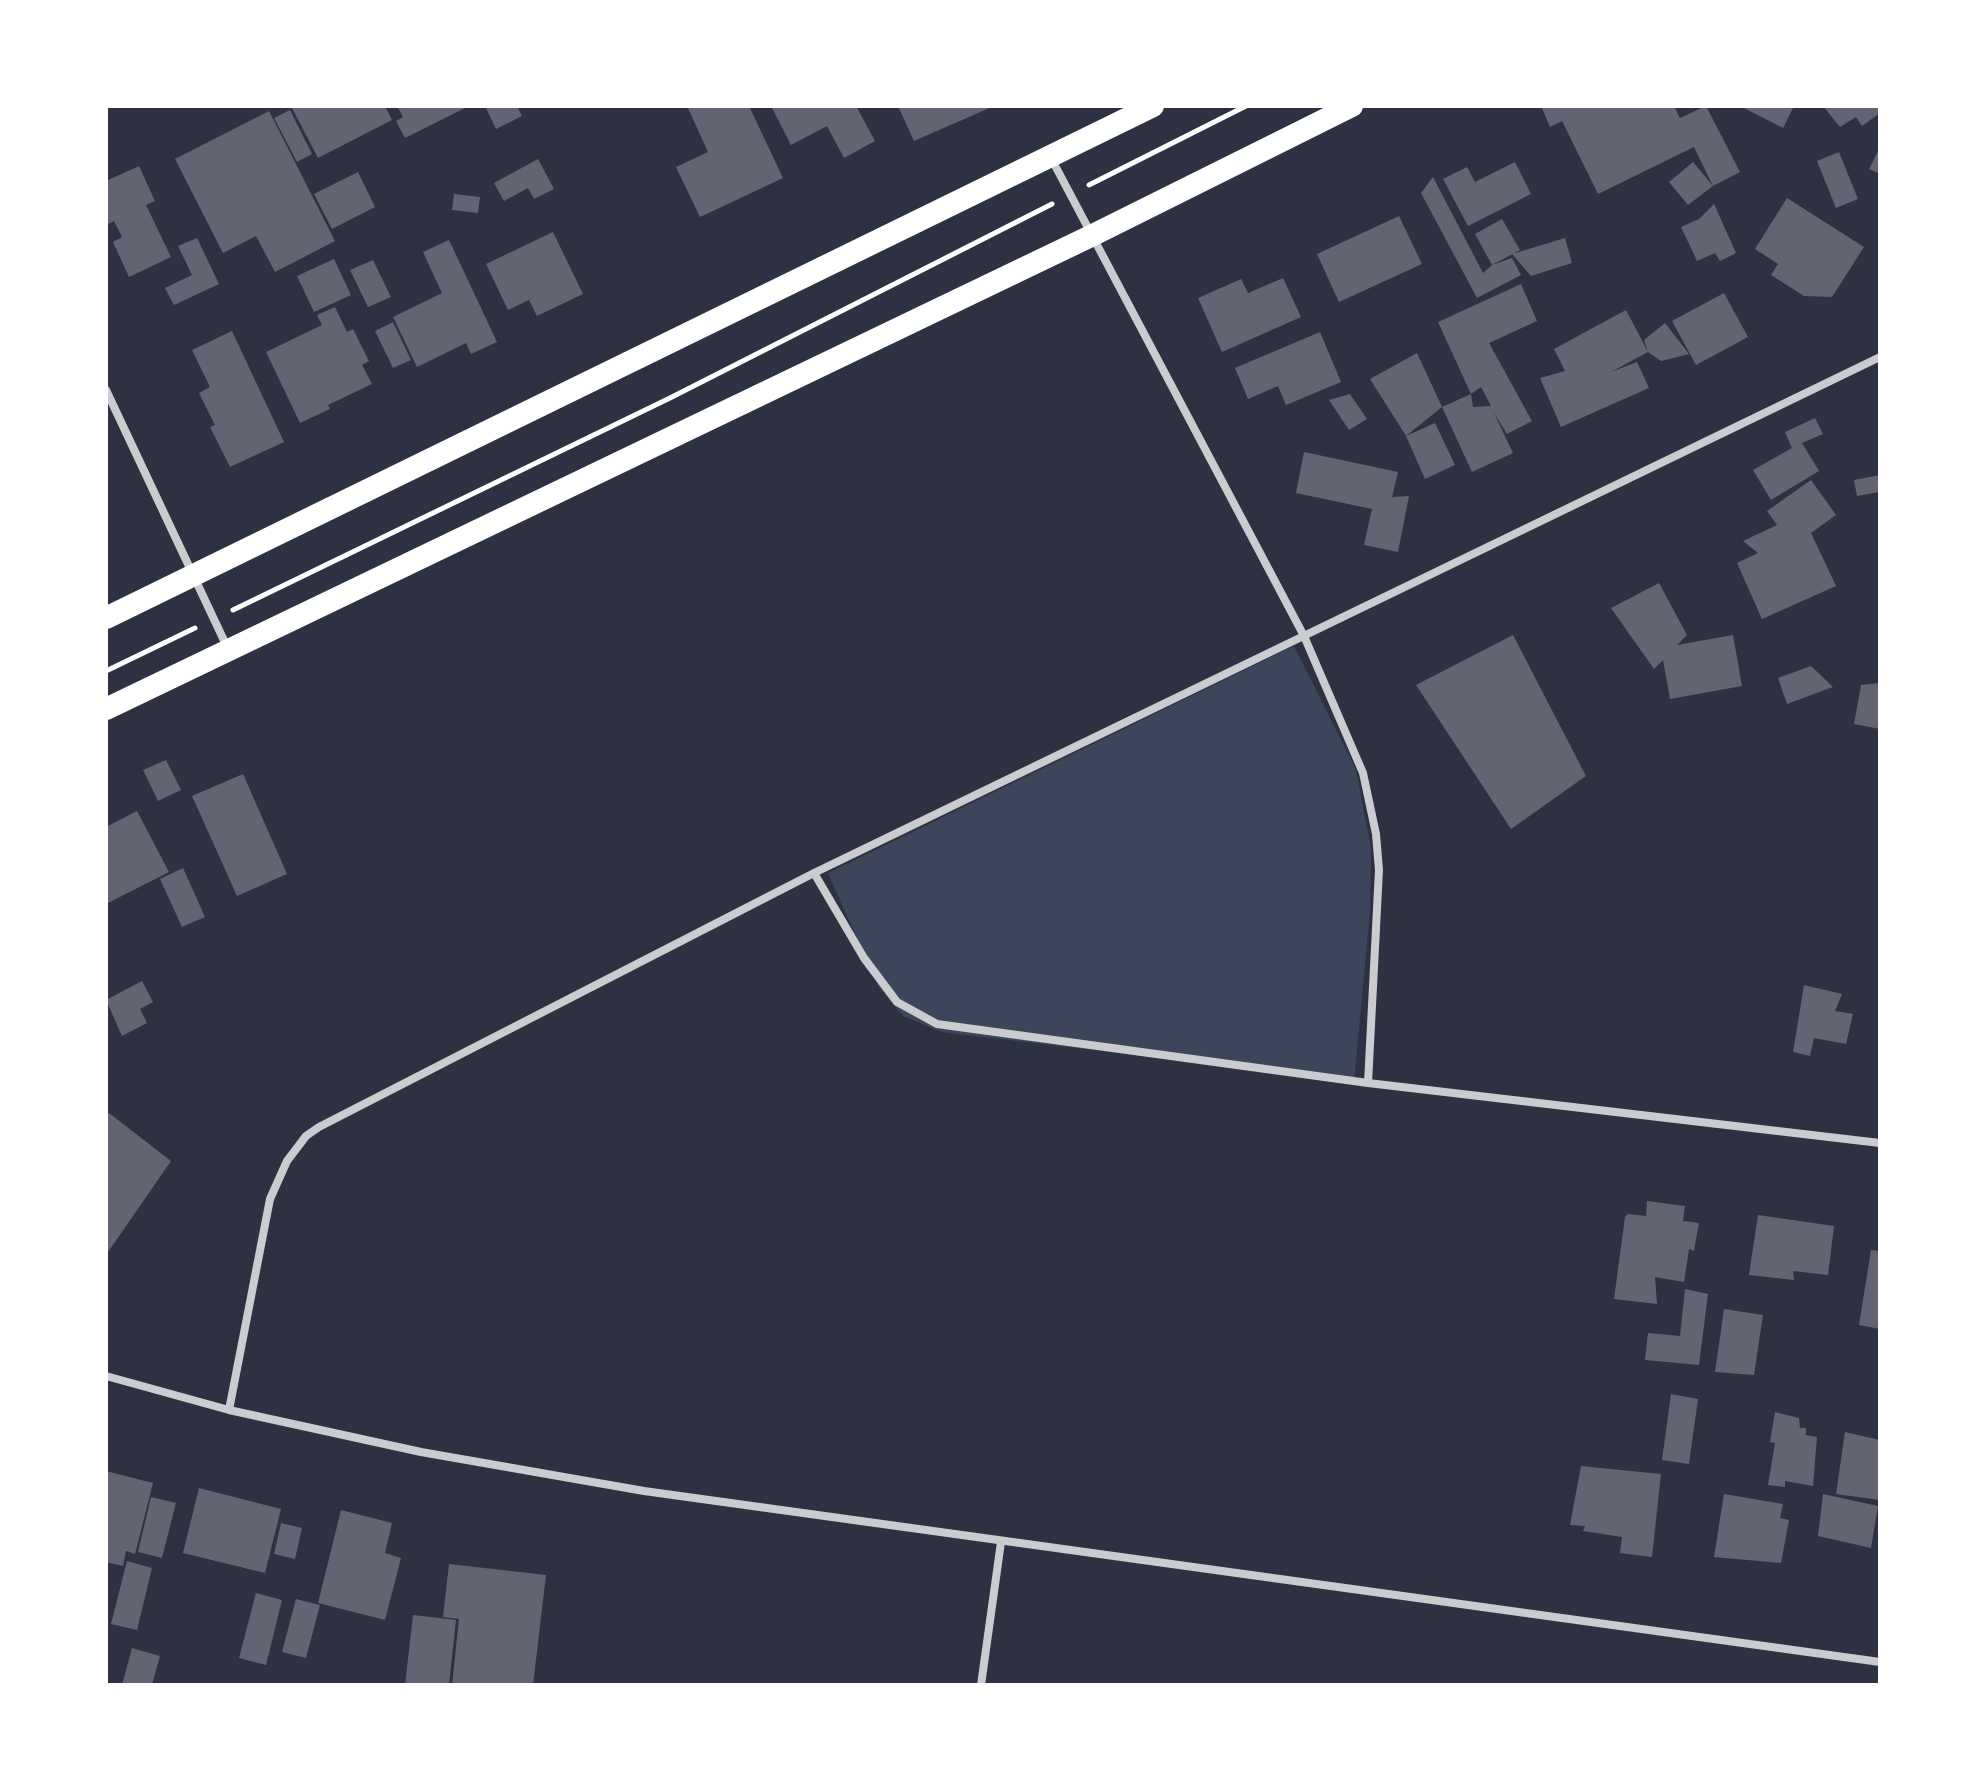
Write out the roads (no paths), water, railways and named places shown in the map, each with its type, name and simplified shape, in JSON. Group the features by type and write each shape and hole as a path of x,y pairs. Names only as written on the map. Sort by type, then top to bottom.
{"highway":[{"path":"106,618 1153,106"},
{"path":"106,709 1093,235 1352,106"}],"street":[{"path":"1049,156 1304,636 1363,773 1376,834 1380,907 1368,1083"},
{"path":"229,1410 270,1199 287,1161 306,1136 814,873 1880,357"},
{"path":"106,390 228,649"},
{"path":"814,873 864,958 897,1002 937,1024 1368,1083 1880,1143"},
{"path":"106,1376 229,1410 421,1452 644,1491 1880,1662"},
{"path":"981,1685 1001,1542"}]}
